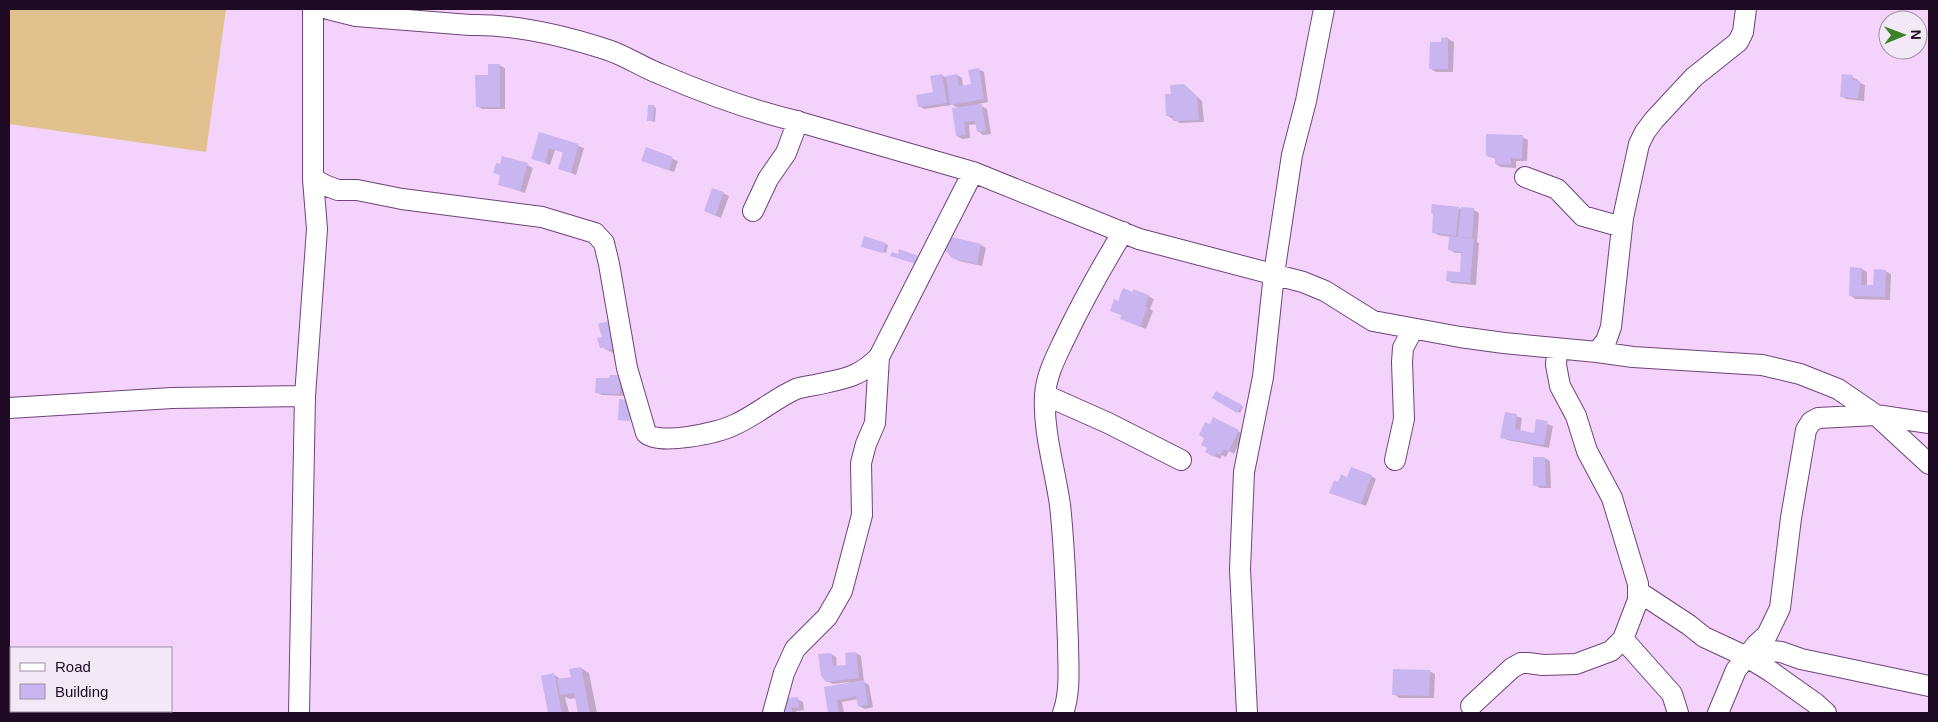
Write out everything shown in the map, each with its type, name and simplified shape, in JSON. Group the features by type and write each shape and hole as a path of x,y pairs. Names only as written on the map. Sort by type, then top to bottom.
{"street":[{"path":"299,713 305,396 317,228 313,179 313,9"},
{"path":"328,9 356,16 487,25 547,34 609,51 659,74 768,114 973,172 1139,239 1303,282 1325,291 1373,321 1460,337 1633,357 1762,365 1800,374 1832,387 1876,416 1929,464"},
{"path":"1247,713 1240,569 1244,472 1263,377 1274,274 1292,155 1306,101 1324,9"},
{"path":"1597,352 1606,341 1611,327 1622,227 1632,175 1645,132 1694,77 1738,42 1743,32 1746,9"},
{"path":"753,211 768,179 786,153 798,121"},
{"path":"313,179 338,190 357,190 402,199 542,217 595,233 604,243 627,368 646,433 649,437 656,438 690,437 733,426 798,388 850,378 868,369 879,357 973,172"},
{"path":"1525,177 1557,188 1583,216 1622,227"},
{"path":"1063,713 1066,705 1068,676 1066,581 1060,505 1046,415 1045,395 1050,371 1073,322 1092,283 1123,232"},
{"path":"1396,460 1404,419 1403,348 1413,329"},
{"path":"1471,706 1512,668 1521,663 1528,662 1543,665 1576,664 1611,651 1624,639 1638,600 1638,584 1612,498 1587,451 1576,416 1560,386 1556,365 1557,349"},
{"path":"773,713 784,673 795,649 836,606 842,591 862,515 861,463 866,444 875,423 879,357"},
{"path":"1045,395 1108,423 1181,460"},
{"path":"9,408 172,398 305,396"},
{"path":"1718,713 1736,670 1767,635 1780,608 1791,518 1806,430 1811,422 1818,418 1876,416 1929,423"},
{"path":"1639,592 1689,624 1704,637 1750,653 1781,652 1801,659 1929,686"},
{"path":"1624,639 1672,694 1678,713"},
{"path":"1750,653 1770,671 1816,703 1826,713"}],"shaded area":[{"path":"9,9 226,9 206,152 9,124"}],"building":[{"path":"1448,37 1448,69 1429,69 1430,42 1441,42 1441,38"},
{"path":"488,64 500,64 500,107 476,107 475,75 488,75"},
{"path":"979,68 984,99 950,105 946,76 957,74 959,86 971,84 968,70"},
{"path":"942,74 947,103 918,107 916,95 933,92 930,76"},
{"path":"1842,74 1853,75 1852,80 1860,81 1858,99 1840,97"},
{"path":"1184,84 1197,96 1199,120 1173,121 1173,116 1166,116 1165,94 1171,94 1170,85"},
{"path":"982,104 986,131 977,132 975,121 964,122 966,135 956,136 952,108"},
{"path":"648,105 654,105 653,121 647,121"},
{"path":"539,132 579,144 571,173 558,169 563,152 549,148 545,163 531,159"},
{"path":"1486,134 1523,135 1522,159 1511,158 1511,165 1495,164 1495,157 1486,156"},
{"path":"646,147 673,157 669,170 641,161"},
{"path":"502,156 528,163 520,191 498,185 500,175 493,173 496,163 500,164"},
{"path":"712,188 724,192 715,216 704,211"},
{"path":"1432,204 1459,207 1456,236 1432,233"},
{"path":"1461,207 1474,208 1472,238 1458,237"},
{"path":"864,236 886,243 883,253 861,247"},
{"path":"948,236 981,244 977,264 952,258 945,250"},
{"path":"1449,236 1474,239 1470,283 1446,281 1447,271 1460,272 1461,252 1448,250"},
{"path":"899,249 919,256 916,264 890,256 892,252 898,254"},
{"path":"1850,267 1862,268 1861,285 1873,285 1874,269 1886,270 1885,297 1849,296"},
{"path":"1123,288 1133,292 1133,289 1149,295 1145,306 1148,307 1140,327 1120,319 1121,315 1110,311 1114,299 1118,301"},
{"path":"613,320 616,348 606,350 605,347 600,348 597,338 602,337 598,324"},
{"path":"610,375 620,375 620,394 595,393 596,378 609,378"},
{"path":"1216,391 1242,405 1237,413 1212,398"},
{"path":"619,399 630,403 630,421 618,420"},
{"path":"1505,412 1517,414 1515,429 1534,433 1536,419 1548,421 1544,445 1500,438"},
{"path":"1213,417 1239,430 1228,452 1224,449 1220,455 1216,453 1214,457 1205,452 1207,448 1201,445 1204,438 1199,435 1205,422 1210,424"},
{"path":"1533,457 1545,457 1546,486 1533,486"},
{"path":"1351,467 1372,475 1361,504 1329,493 1334,480 1338,482 1341,474 1347,477"},
{"path":"856,652 859,678 826,682 821,676 818,654 831,653 833,666 846,665 845,653"},
{"path":"581,667 590,713 578,713 574,693 560,695 557,679 571,677 569,669"},
{"path":"1393,669 1430,670 1429,696 1392,695"},
{"path":"554,673 562,713 548,713 541,676"},
{"path":"864,680 868,705 858,706 856,696 837,700 839,713 828,713 824,687"},
{"path":"798,697 799,707 791,708 792,713 781,713 779,699"}]}
